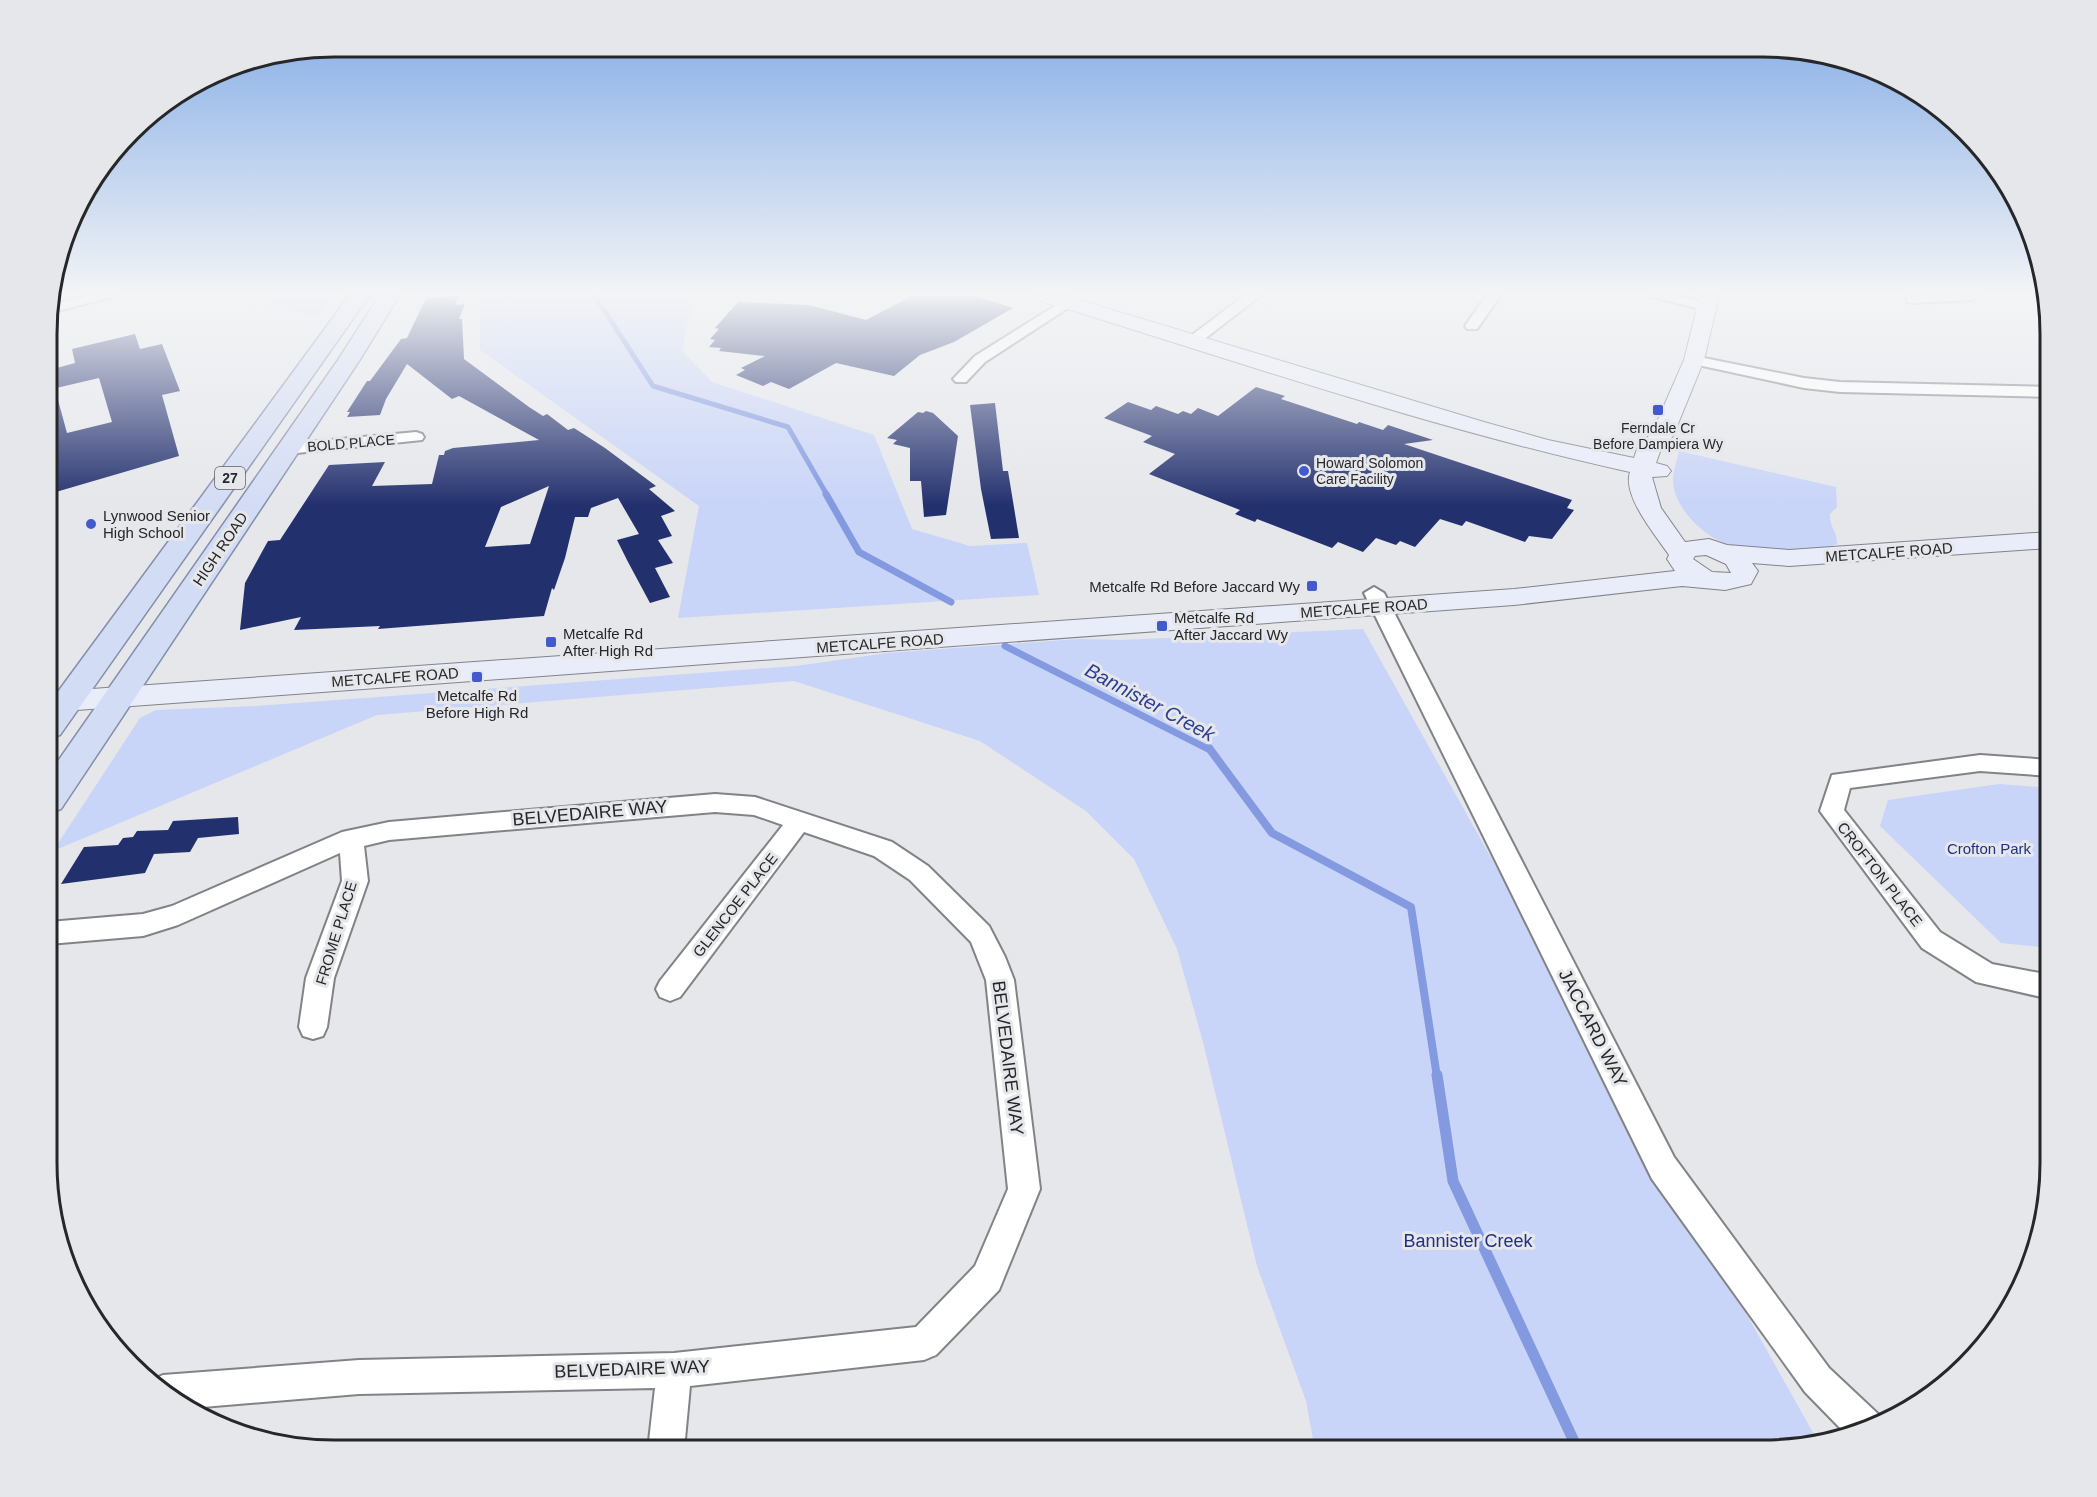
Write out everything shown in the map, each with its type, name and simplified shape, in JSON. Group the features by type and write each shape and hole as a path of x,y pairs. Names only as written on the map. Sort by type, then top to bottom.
{"main road":[{"name":"27","path":"62,692 307,366"},
{"name":"HIGH ROAD","path":"57,788 345,366"},
{"path":"1276,366 1544,446 1571,457 1650,474 1672,508 1731,558"},
{"path":"1681,556 1649,508 1650,474 1665,450 1662,436 1692,366"},
{"name":"METCALFE ROAD","path":"1731,558 1789,558 2040,541"},
{"name":"METCALFE ROAD","path":"62,692 1378,600 1634,573 1667,565 1691,548 1698,547 1731,558 1776,568 1835,570 2040,554"},
{"name":"METCALFE ROAD","path":"1681,556 1684,566 1690,572 1710,580"},
{"name":"METCALFE ROAD","path":"1378,600 1514,597 1682,578 1736,581 1742,578 1731,558"}],"street":[{"path":"961,379 973,366"},
{"path":"1722,366 1804,383 1840,387 2040,392"},
{"name":"BOLD PLACE","path":"287,449 416,437"},
{"name":"JACCARD WAY","path":"1378,600 1664,1168 1817,1380 1860,1422"},
{"name":"CROFTON PLACE","path":"2040,767 1980,763 1840,781 1832,811 1931,940 1986,974 2040,985"},
{"name":"BELVEDAIRE WAY","path":"57,932 143,925 178,915 351,839 389,831 715,803 755,806 883,849 919,873 980,934 992,957 1000,980 1024,1189 987,1278 924,1343 674,1370 359,1377 178,1392"},
{"name":"GLENCOE PLACE","path":"670,989 800,820"},
{"name":"FROME PLACE","path":"313,1027 321,978 355,881 351,839"},
{"path":"667,1440 674,1370"}],"green space":[{"path":"502,366 696,366 712,382 874,435 912,529 970,546 1027,543 1039,595 678,618 699,506"},
{"path":"1679,451 1836,487 1837,507 1830,514 1830,518 1837,544 1805,549 1756,550 1733,546 1712,537 1692,520 1678,500 1673,478"},
{"name":"Bannister Creek","path":"1363,629 1815,1435 1763,1440 1313,1440 1306,1401 1257,1266 1203,1042 1177,949 1134,859 1086,811 980,741 794,681 377,715 57,849 57,845 140,718 156,710 256,706 796,666 888,653 1079,639 1122,640"},
{"name":"Crofton Park","path":"1999,784 2040,787 2040,947 2001,943 1880,826 1888,800"}],"building":[{"path":"64,366 170,366 180,391 162,395 179,456 57,492 57,396 67,433 112,422 99,378 57,388 57,368"},
{"path":"381,366 406,366 386,399 380,415 347,417 350,412 347,412 367,381 370,381"},
{"path":"409,366 473,366 529,407 543,416 547,414 568,430 574,428 656,486 649,489 675,511 661,516 672,536 658,540 673,563 655,568 670,597 650,603 628,562 617,540 639,534 618,498 591,508 588,517 575,517 565,558 554,590 552,588 544,616 378,629 380,626 294,630 301,617 240,630 245,583 268,541 280,540 329,465 385,462 372,486 432,484 439,455 444,455 445,451 453,448 539,440 459,396 452,399","holes":["549,486 530,544 485,547 501,507"]},
{"path":"745,366 831,366 789,389 771,382 763,386 736,375 745,370 741,368"},
{"path":"849,366 907,366 894,376"},
{"name":"Howard Solomon Care Facility","path":"1256,387 1285,396 1281,399 1357,424 1359,422 1383,430 1388,425 1433,440 1404,444 1572,500 1567,508 1574,510 1552,539 1529,536 1525,542 1466,521 1462,526 1440,519 1415,547 1400,541 1396,545 1376,538 1363,552 1338,542 1332,548 1257,519 1255,522 1235,514 1240,510 1149,474 1175,454 1143,442 1152,436 1104,418 1128,402 1151,410 1156,406 1178,414 1183,411 1191,414 1198,408 1218,416"},
{"path":"995,403 1003,471 1008,471 1019,538 991,539 981,489 970,405"},
{"path":"918,412 933,413 958,436 946,515 924,517 921,481 910,481 910,448 893,444 897,440 887,438"},
{"path":"238,817 239,834 198,838 190,852 154,854 145,873 61,884 84,847 118,845 123,838 133,837 137,831 168,830 173,821"}],"waterway":[{"name":"Bannister Creek","path":"640,366 653,386 788,427 827,495"},
{"name":"Bannister Creek","path":"826,494 859,552 951,602"},
{"name":"Bannister Creek","path":"1005,646 1210,750"},
{"name":"Bannister Creek","path":"1209,748 1272,833 1411,907 1437,1077"},
{"name":"Bannister Creek","path":"1437,1075 1453,1181 1573,1440"}],"place":[{"name":"Ferndale Cr Before Dampiera Wy","path":"1658,410"},
{"name":"Howard Solomon Care Facility","path":"1304,471"},
{"name":"Lynwood Senior High School","path":"91,524"},
{"name":"Metcalfe Rd Before Jaccard Wy","path":"1312,586"},
{"name":"Metcalfe Rd After Jaccard Wy","path":"1162,626"},
{"name":"Metcalfe Rd After High Rd","path":"551,642"},
{"name":"Metcalfe Rd Before High Rd","path":"477,677"}]}
